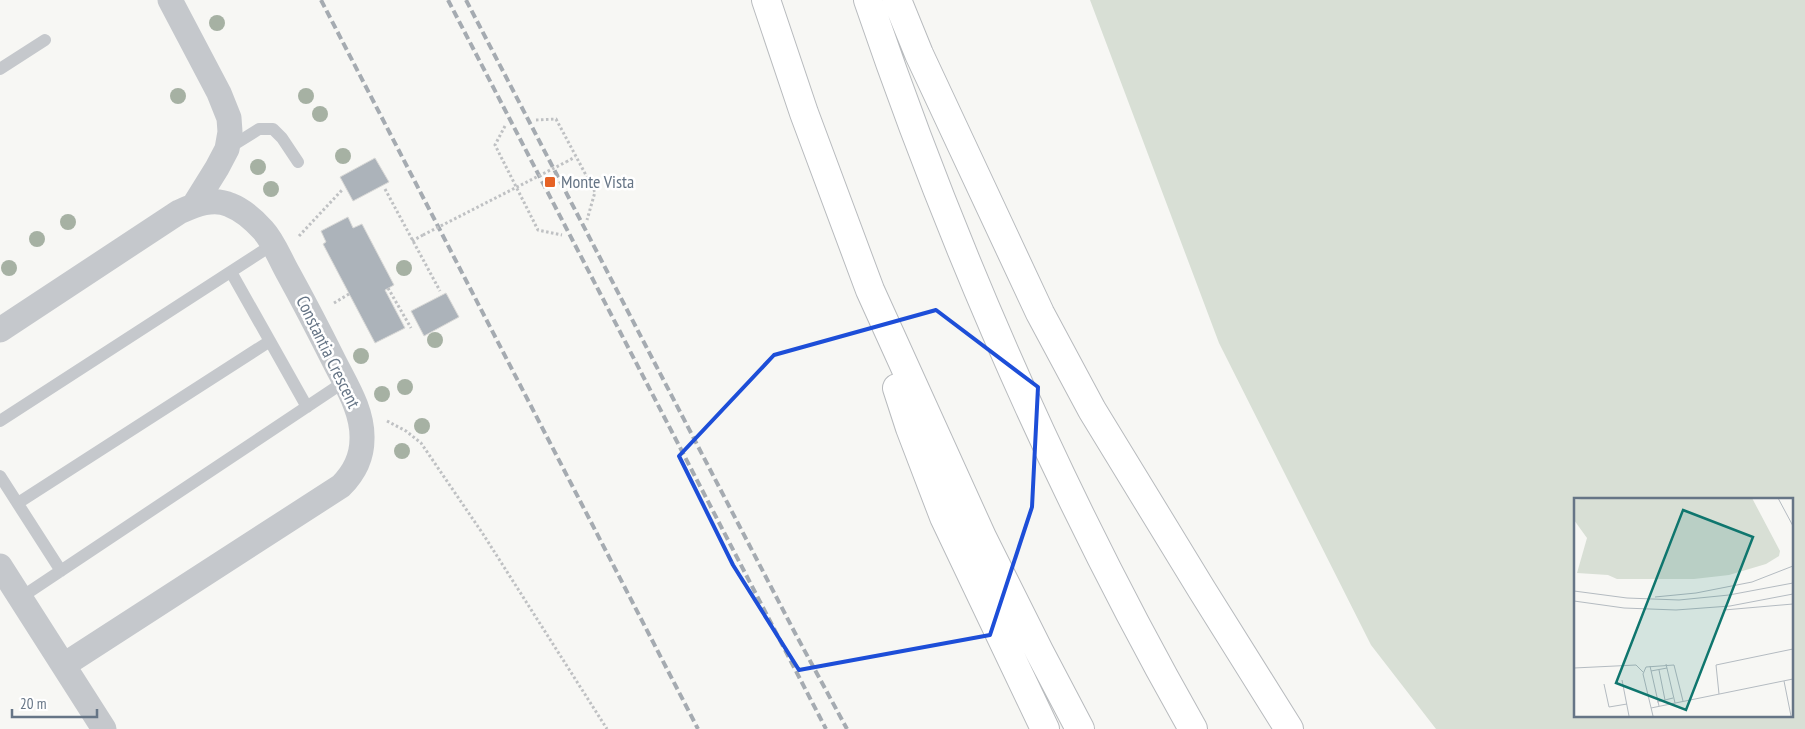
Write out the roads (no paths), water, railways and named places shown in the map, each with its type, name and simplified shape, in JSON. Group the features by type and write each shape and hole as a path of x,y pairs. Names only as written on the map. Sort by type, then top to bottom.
{"highway":[{"path":"766,0 804,113 870,290 982,536 1080,729"},
{"path":"868,0 927,164 995,330 1107,568 1193,729"},
{"path":"897,0 919,54 1053,338 1092,410 1289,729"},
{"path":"870,290 891,370 907,420 944,516 1045,729"}],"street":[{"path":"170,0 223,101 229,118 230,132 227,149 194,205"},
{"name":"Constantia Crescent","path":"0,330 179,212 194,205 212,201 229,204 250,217 264,231 312,316 359,415 362,439 360,459 350,476 341,486 64,664"},
{"path":"0,566 104,729"}],"lane":[{"path":"0,69 46,40"},
{"path":"227,149 259,129 273,129 282,138 298,162"},
{"path":"0,421 231,272 276,251"},
{"path":"231,272 307,406"},
{"path":"18,503 270,340"},
{"path":"20,598 344,382"},
{"path":"0,476 61,571"}],"railway":[{"path":"321,0 698,729"},
{"path":"448,0 826,729"},
{"path":"466,0 795,633 847,729"}],"place":[{"name":"Monte Vista","path":"550,182"}]}
